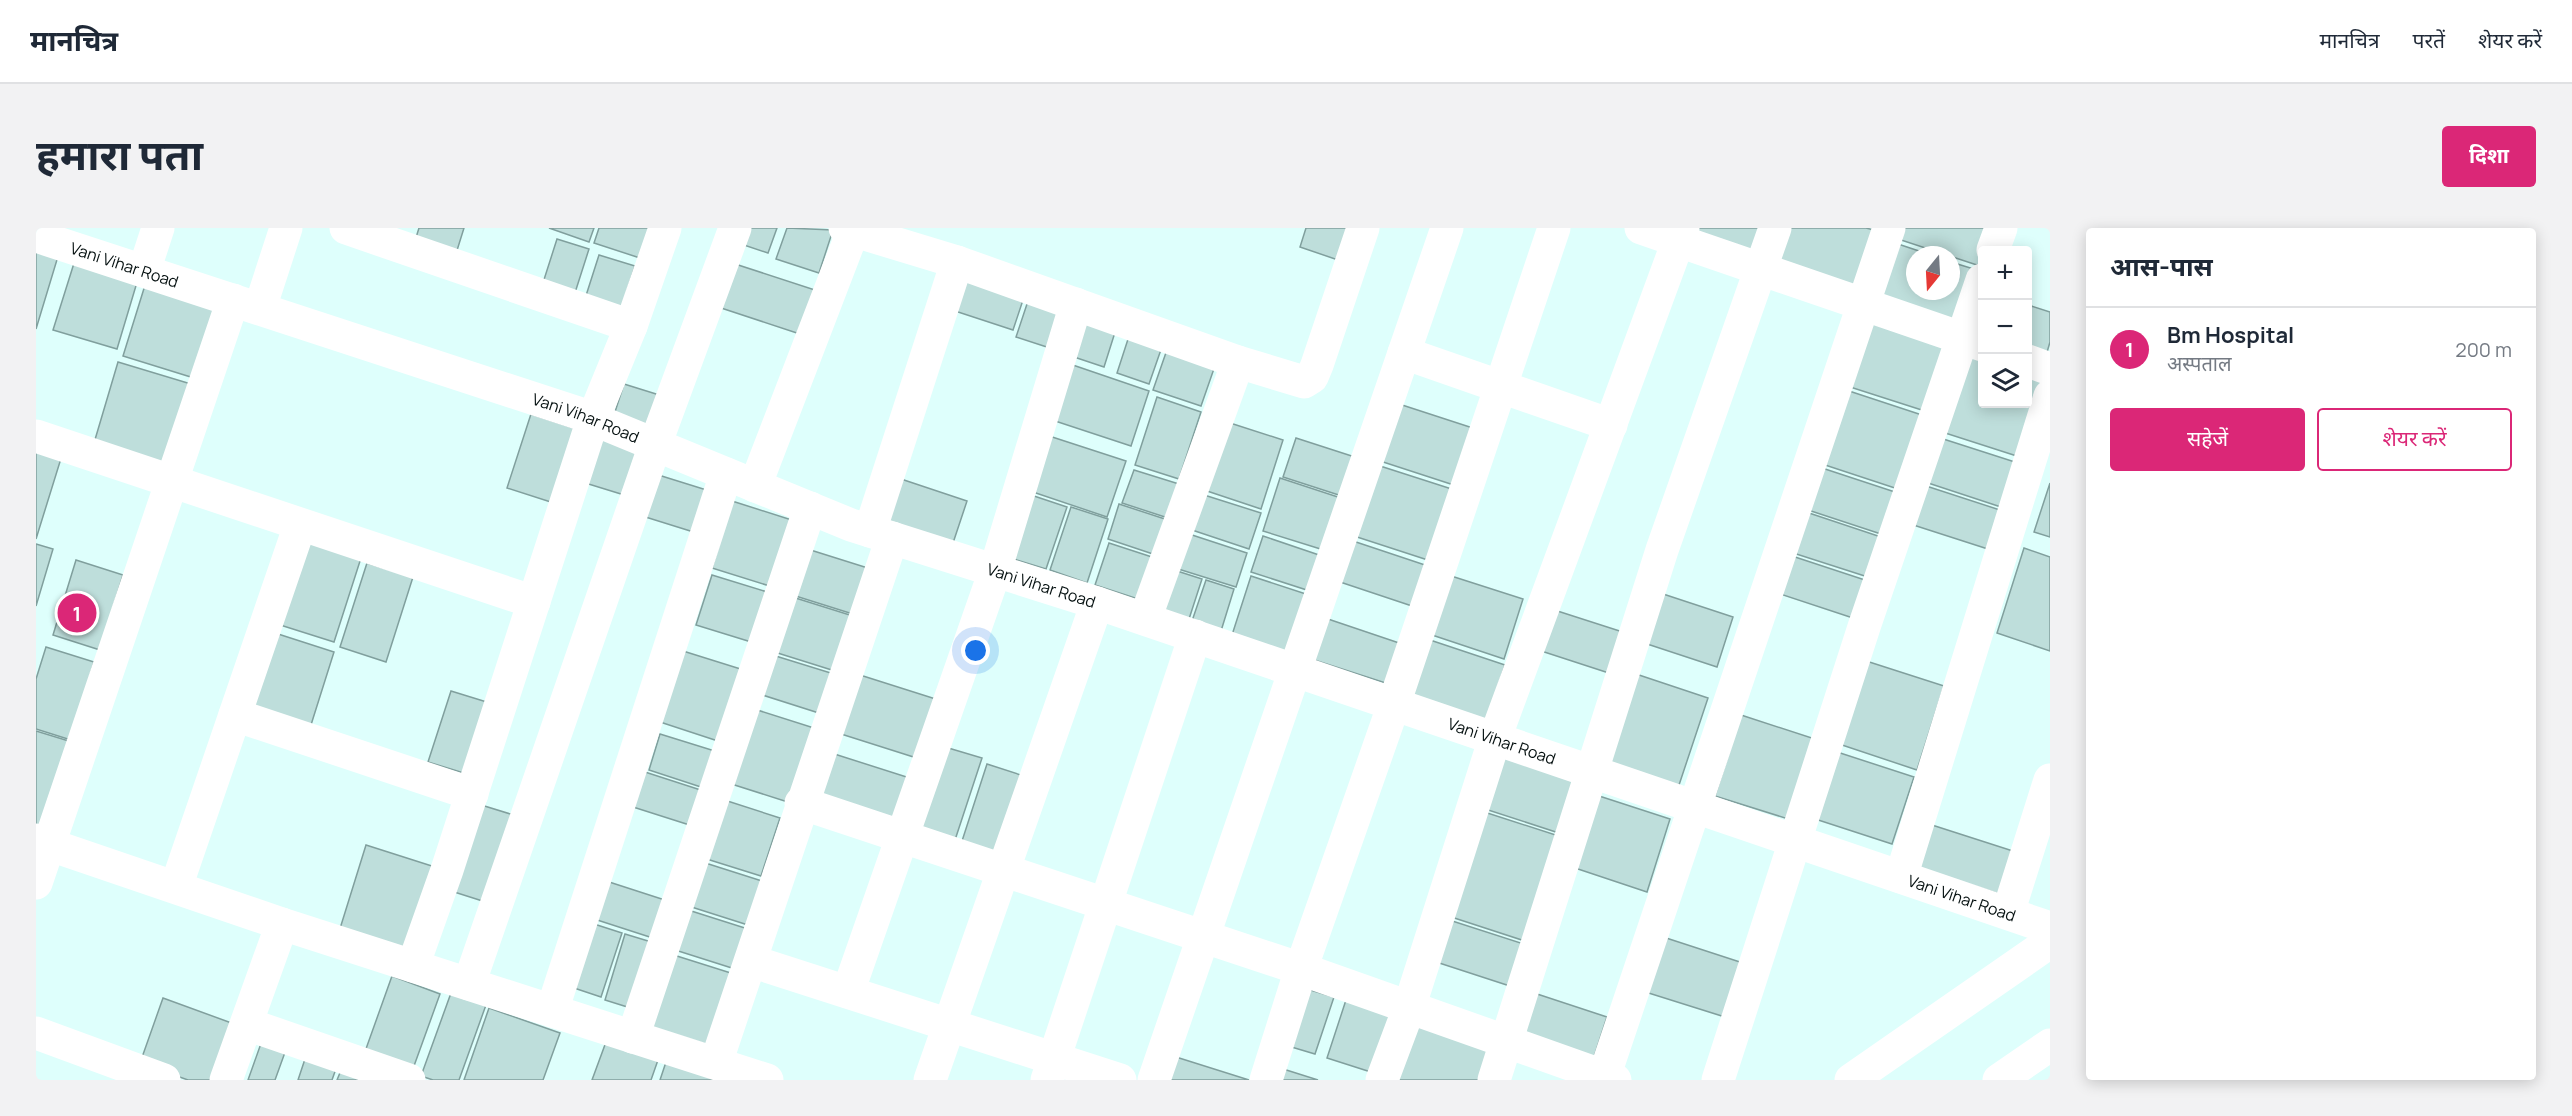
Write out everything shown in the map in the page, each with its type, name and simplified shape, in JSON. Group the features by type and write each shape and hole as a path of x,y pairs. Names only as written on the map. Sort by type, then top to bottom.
{"street":[{"path":"144,270 159,228"},
{"path":"36,883 42,842 172,481 246,304 286,228"},
{"path":"346,228 631,326"},
{"path":"413,966 472,794 593,419 631,326 665,228"},
{"path":"468,984 655,446 735,228"},
{"path":"552,1011 740,480 849,230 957,262 1238,362 1293,381 1304,382 1312,377 1363,228"},
{"path":"1154,1080 1293,670 1447,228"},
{"path":"1266,1080 1301,969 1394,704 1554,228"},
{"path":"1641,228 1681,234 1761,270 1972,342"},
{"path":"1494,1080 1590,770 1662,550 1775,228"},
{"path":"801,803 1301,969 1607,1079 1695,806 1889,228"},
{"path":"1994,246 2001,228"},
{"path":"1382,1080 1409,1008 1495,738 1681,234"},
{"name":"Vani Vihar Road","path":"36,236 593,419 655,446 881,535 1145,619 2050,928"},
{"path":"716,1063 801,803 881,535 957,262"},
{"path":"1718,1080 1864,627 1972,342 1979,300"},
{"path":"848,992 995,571 1076,304"},
{"path":"1404,353 1611,425"},
{"path":"1145,619 1238,362"},
{"path":"2032,362 2050,369"},
{"path":"1901,877 2050,396"},
{"path":"36,436 534,602"},
{"path":"633,1037 810,508"},
{"path":"176,887 300,525"},
{"path":"930,1080 1097,603"},
{"path":"1050,1069 1195,636"},
{"path":"235,716 472,794"},
{"path":"2008,913 2050,780"},
{"path":"42,842 282,924 767,1080"},
{"path":"226,1080 282,924"},
{"path":"1851,1080 2050,942"},
{"path":"751,961 949,1024 1050,1069 1120,1080"},
{"path":"247,1024 409,1080"},
{"path":"36,1033 164,1080"},
{"path":"1999,1080 2050,1045"}],"building":[{"path":"419,228 464,228 454,260 413,247"},
{"path":"549,228 594,228 589,242"},
{"path":"599,228 650,228 640,258 594,243"},
{"path":"740,228 777,228 768,253 735,242"},
{"path":"787,228 833,230 819,273 776,259"},
{"path":"1306,228 1355,228 1344,262 1300,247"},
{"path":"1685,228 1768,228 1758,259"},
{"path":"1778,228 1866,228 1874,230 1854,291 1767,263"},
{"path":"1895,228 1992,228 1986,246 1978,246 1978,265 1960,259 1960,246 1919,246 1892,237"},
{"path":"557,239 589,249 573,299 541,289"},
{"path":"1889,241 1906,247 1906,300 1960,300 1960,265 1977,270 1957,331 1870,302"},
{"path":"36,246 59,253 36,329"},
{"path":"599,255 635,266 619,316 583,305"},
{"path":"75,260 138,279 117,349 53,330"},
{"path":"729,262 821,292 806,336 715,306"},
{"path":"964,274 1025,294 1013,330 952,310"},
{"path":"146,282 216,304 194,378 123,356"},
{"path":"1030,295 1069,309 1056,350 1016,337"},
{"path":"2032,306 2050,312 2050,342 2045,359 2032,355"},
{"path":"1078,313 1117,326 1104,367 1065,354"},
{"path":"1870,316 1951,343 1928,412 1847,386"},
{"path":"1131,330 1164,341 1149,384 1117,373"},
{"path":"1169,344 1217,360 1201,406 1153,390"},
{"path":"1965,351 1978,356 1978,408 2032,408 2032,372 2049,378 2023,458 1939,431"},
{"path":"118,362 191,384 166,465 94,443"},
{"path":"1064,362 1149,391 1131,446 1046,418"},
{"path":"624,384 669,398 657,432 613,418"},
{"path":"1843,389 1928,417 1904,491 1819,463"},
{"path":"1157,397 1201,412 1179,479 1135,465"},
{"path":"1396,403 1482,431 1463,488 1377,460"},
{"path":"531,414 580,430 557,504 507,488"},
{"path":"1227,422 1283,440 1261,509 1204,490"},
{"path":"1043,434 1126,461 1107,517 1024,489"},
{"path":"1934,436 2018,463 2004,508 1919,480"},
{"path":"596,437 648,454 634,498 582,482"},
{"path":"1296,438 1361,459 1348,498 1283,477"},
{"path":"36,443 63,452 36,539"},
{"path":"1377,465 1461,492 1437,563 1354,536"},
{"path":"1819,467 1898,493 1884,535 1805,509"},
{"path":"1134,470 1179,484 1168,518 1122,503"},
{"path":"652,473 713,492 700,534 639,515"},
{"path":"892,476 967,501 951,549 876,525"},
{"path":"1280,478 1344,499 1327,551 1263,531"},
{"path":"1917,483 2003,511 1991,550 1904,522"},
{"path":"2050,483 2050,537 2034,532"},
{"path":"1028,494 1067,507 1046,569 1007,557"},
{"path":"1201,494 1261,513 1249,549 1189,529"},
{"path":"732,501 798,522 776,588 712,568"},
{"path":"1119,504 1168,520 1156,555 1108,539"},
{"path":"1071,507 1108,519 1087,583 1050,570"},
{"path":"1800,510 1884,538 1871,578 1787,551"},
{"path":"1186,533 1247,553 1236,587 1175,568"},
{"path":"1263,536 1325,557 1313,592 1251,572"},
{"path":"304,540 361,558 334,642 277,624"},
{"path":"1350,540 1437,569 1424,610 1337,581"},
{"path":"1109,543 1152,557 1138,599 1095,585"},
{"path":"36,544 53,549 36,606"},
{"path":"801,547 871,569 856,615 786,593"},
{"path":"2024,548 2050,557 2050,651 1997,633"},
{"path":"1789,555 1871,582 1859,620 1777,593"},
{"path":"76,560 123,575 100,650 53,635"},
{"path":"367,563 413,577 386,662 340,647"},
{"path":"1174,570 1202,579 1189,619 1161,610"},
{"path":"1445,574 1523,599 1504,659 1426,633"},
{"path":"712,575 777,595 761,645 696,625"},
{"path":"1251,576 1312,596 1292,655 1232,635"},
{"path":"1206,580 1234,589 1221,631 1192,621"},
{"path":"1651,590 1733,617 1717,667 1635,640"},
{"path":"786,595 853,616 835,671 768,650"},
{"path":"1545,607 1629,634 1615,675 1532,648"},
{"path":"1325,618 1411,647 1398,687 1311,659"},
{"path":"275,633 334,652 310,728 250,709"},
{"path":"1421,637 1505,665 1487,720 1402,693"},
{"path":"46,647 94,662 71,740 36,729 36,679"},
{"path":"683,651 747,671 724,743 660,722"},
{"path":"766,653 834,674 822,714 753,692"},
{"path":"1860,659 1944,686 1917,770 1833,742"},
{"path":"1627,671 1708,698 1678,788 1598,762"},
{"path":"860,675 942,701 923,760 841,734"},
{"path":"451,691 490,703 467,774 428,762"},
{"path":"748,707 814,728 791,803 725,782"},
{"path":"1741,715 1824,742 1798,822 1715,796"},
{"path":"36,731 72,742 45,828 36,825"},
{"path":"660,734 718,752 707,789 649,770"},
{"path":"945,747 982,758 955,840 919,828"},
{"path":"1831,750 1914,777 1892,844 1809,817"},
{"path":"825,751 916,780 903,822 812,792"},
{"path":"1499,756 1582,783 1565,835 1482,808"},
{"path":"987,764 1027,777 1002,854 962,841"},
{"path":"645,772 710,793 699,828 633,807"},
{"path":"1593,794 1670,819 1647,892 1569,866"},
{"path":"715,797 780,818 761,876 697,856"},
{"path":"478,804 520,817 492,904 451,891"},
{"path":"1475,809 1568,839 1534,944 1442,914"},
{"path":"1932,825 2016,852 2002,895 1918,868"},
{"path":"366,845 435,867 406,956 338,935"},
{"path":"696,860 762,881 748,925 682,904"},
{"path":"603,880 671,902 659,940 591,918"},
{"path":"685,909 748,929 735,969 672,949"},
{"path":"1443,918 1530,946 1516,988 1430,960"},
{"path":"591,923 622,933 601,997 571,987"},
{"path":"625,934 658,944 637,1010 605,1000"},
{"path":"1657,935 1743,963 1725,1017 1639,990"},
{"path":"661,951 734,974 711,1046 638,1023"},
{"path":"392,976 440,994 410,1077 362,1060"},
{"path":"1307,989 1334,997 1315,1054 1288,1046"},
{"path":"1525,990 1607,1017 1593,1060 1511,1033"},
{"path":"451,993 486,1005 459,1080 433,1080 421,1076"},
{"path":"163,998 237,1025 217,1080 188,1080 140,1063"},
{"path":"1346,1000 1393,1015 1374,1073 1327,1058"},
{"path":"489,1008 560,1033 543,1080 464,1080"},
{"path":"1414,1021 1501,1050 1491,1080 1394,1080"},
{"path":"264,1035 288,1044 275,1080 248,1080"},
{"path":"606,1042 658,1060 651,1080 592,1080"},
{"path":"307,1053 338,1063 332,1080 298,1080"},
{"path":"1176,1057 1249,1080 1169,1080"},
{"path":"666,1062 717,1080 660,1080"},
{"path":"344,1063 375,1080 337,1080"},
{"path":"1280,1068 1318,1080 1276,1080"}],"place":[{"name":"Bm Hospital","path":"77,613"}]}
